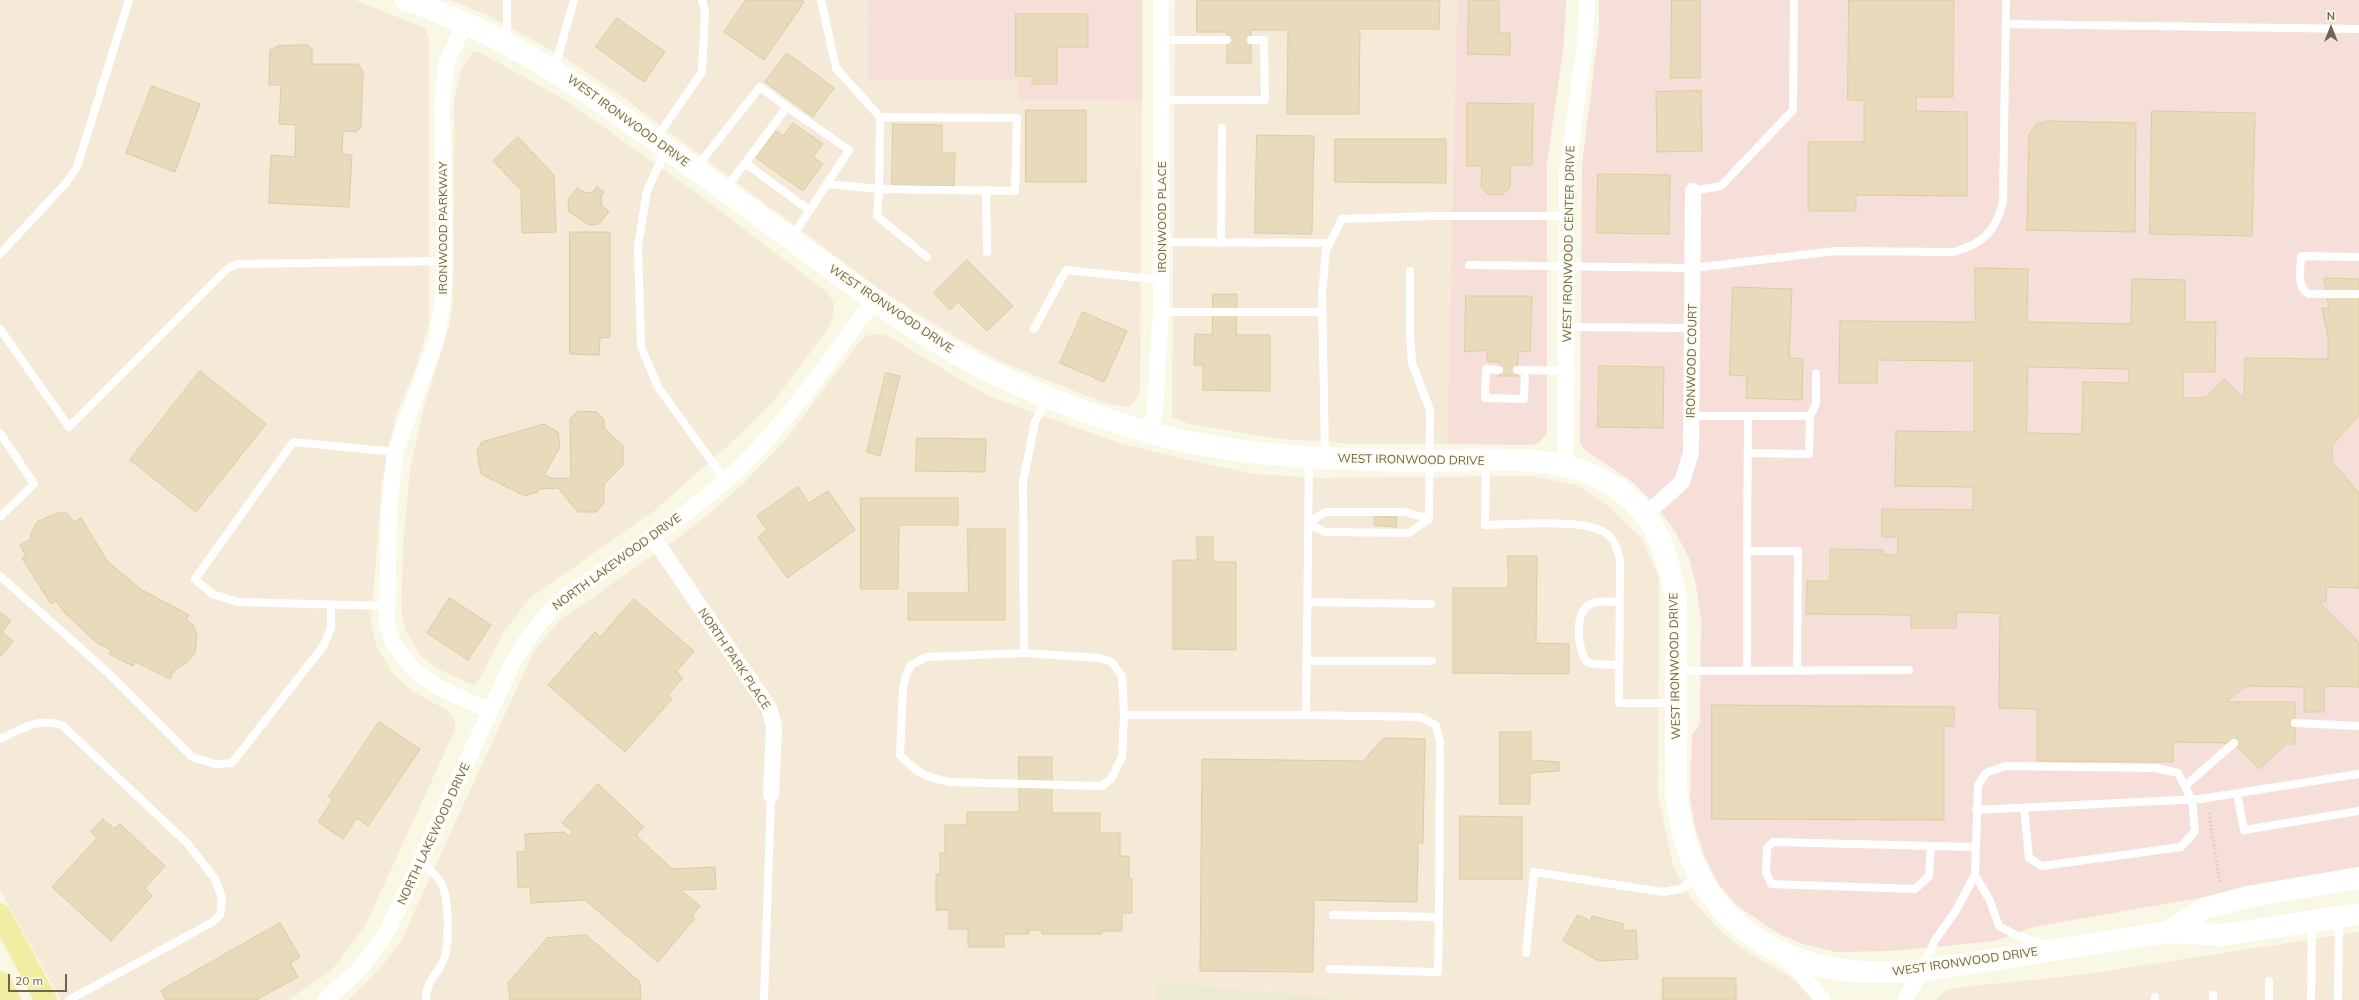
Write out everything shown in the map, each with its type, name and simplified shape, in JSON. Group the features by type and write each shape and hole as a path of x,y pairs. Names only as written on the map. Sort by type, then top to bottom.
{"main road":[{"path":"0,914 46,1000"},
{"path":"0,982 10,1000"}],"street":[{"name":"WEST IRONWOOD DRIVE","path":"406,0 465,23 554,70 661,144 874,300 934,340 985,369 1048,397 1106,419 1150,432 1263,454 1317,458 1430,461 1527,461 1566,466 1603,480 1623,492 1646,514 1656,528 1674,585 1677,618 1677,812 1682,835 1699,877 1719,906 1754,938 1777,951 1807,962 1835,968 1882,973 1921,971 2168,932 2222,935 2349,916"},
{"name":"IRONWOOD PLACE","path":"1150,432 1156,410 1162,280 1161,0"},
{"name":"WEST IRONWOOD CENTER DRIVE","path":"1566,466 1567,216 1570,145 1585,42 1587,0"},
{"name":"IRONWOOD PARKWAY","path":"465,23 447,61 442,105 445,261 442,308 436,341 395,452 389,511 387,624 393,644 414,670 434,685 490,711"},
{"name":"IRONWOOD COURT","path":"1646,514 1682,482 1692,453 1693,191"},
{"name":"NORTH LAKEWOOD DRIVE","path":"325,1000 344,985 374,952 397,914 513,662 532,631 547,612 568,595 710,494 758,449 814,383 874,300"},
{"name":"NORTH PARK PLACE","path":"652,536 769,708 774,726 771,794"},
{"name":"WEST IRONWOOD DRIVE","path":"2168,932 2206,908 2247,897 2359,878"},
{"path":"1777,951 1803,975 1823,1000"},
{"path":"1905,1000 1921,971"}],"lane":[{"path":"0,254 66,183 77,167 129,0"},
{"path":"507,0 507,44"},
{"path":"554,70 574,0"},
{"path":"702,0 705,11 702,72 661,144 647,191 638,246 641,347 658,387 725,480"},
{"path":"821,0 836,68 880,117 879,190 877,216 927,257"},
{"path":"1693,191 1721,186 1793,110 1794,0"},
{"path":"1469,266 1693,268 1835,251 1954,252 1972,247 1990,233 1998,220 2003,202 2006,0"},
{"path":"2006,24 2359,29"},
{"path":"1161,40 1227,40"},
{"path":"1162,100 1265,100 1264,40 1251,40"},
{"path":"695,169 760,87 849,150 791,239"},
{"path":"725,191 787,107"},
{"path":"827,184 879,190 1015,191 1017,118 880,117"},
{"path":"1221,243 1222,128"},
{"path":"745,163 810,210"},
{"path":"986,190 987,252"},
{"path":"1306,715 1308,523 1317,458 1322,312 1326,250 1329,243 1342,219 1433,216 1567,216"},
{"path":"1162,242 1329,243"},
{"path":"2359,257 2301,256 2300,284 2304,291 2308,294 2359,294"},
{"path":"0,329 69,427 228,269 237,264 445,261"},
{"path":"1034,329 1066,270 1162,280"},
{"path":"1410,271 1410,335 1412,356 1430,410 1429,519"},
{"path":"1161,312 1322,312"},
{"path":"1567,327 1693,328"},
{"path":"1499,370 1486,369 1485,398 1524,399 1521,370 1567,370"},
{"path":"1748,453 1809,454 1810,416 1816,404 1816,373"},
{"path":"1024,653 1023,482 1035,422 1048,397"},
{"path":"1692,416 1810,416"},
{"path":"1746,671 1748,416"},
{"path":"0,433 34,484 0,517"},
{"path":"387,606 227,600 212,594 195,579 293,442 395,452"},
{"path":"1486,460 1485,525 1578,524 1595,526 1608,535 1616,544 1620,559 1619,703 1676,703"},
{"path":"1308,523 1325,512 1406,512 1429,519"},
{"path":"1308,523 1326,532 1409,533 1429,519"},
{"path":"1747,551 1798,551 1797,670"},
{"path":"0,576 107,672 192,757 215,764 232,763 324,645 331,628 331,604"},
{"path":"1307,602 1431,604"},
{"path":"1619,665 1593,664 1586,662 1580,646 1580,616 1591,604 1620,602"},
{"path":"1024,653 1078,655 1099,658 1112,662 1122,676 1124,715 1122,757 1111,779 1102,786 951,782 931,779 912,768 900,755 903,688 911,665 926,657 1024,653"},
{"path":"1306,662 1432,661"},
{"path":"1676,671 1909,670"},
{"path":"1124,715 1306,715 1420,717 1436,725 1440,743 1438,972 1330,969"},
{"path":"0,739 35,722 49,721 62,725 187,843 215,879 222,898 220,915 204,926 69,1000"},
{"path":"2295,723 2359,726"},
{"path":"2185,786 2234,743"},
{"path":"1921,971 1935,940 1955,912 1975,875 1978,785 1986,773 2005,766 2156,768 2178,773 2192,800 2195,831 2181,847 2042,866 2029,858 2024,808"},
{"path":"1976,810 2192,800 2359,774"},
{"path":"2237,793 2244,830 2359,811"},
{"path":"764,1000 771,794"},
{"path":"1931,846 1929,876 1915,889 1771,884 1766,872 1767,848 1773,842 1975,847"},
{"path":"421,862 442,883 447,900 448,919 443,960 425,989 426,1000"},
{"path":"1526,953 1534,872 1664,892 1680,889 1699,877"},
{"path":"1975,875 1990,901 1999,926 2016,936 2059,950"},
{"path":"1332,915 1439,916"},
{"path":"2338,1000 2349,916"},
{"path":"2312,921 2312,1000"},
{"path":"2269,982 2269,1000"}],"path":[{"path":"2209,814 2220,885"}],"shaded area":[{"path":"0,0 355,0 425,28 429,39 429,323 415,370 396,415 382,482 371,622 376,645 392,673 412,691 447,710 455,722 455,730 366,924 331,971 288,1000 61,1000 0,890"},
{"path":"450,0 867,0 868,80 1018,81 1018,100 1142,101 1140,389 1137,398 1128,407 1105,403 1001,362 942,329 878,288 620,95 564,57 487,15"},
{"path":"867,0 1142,0 1142,101 1018,100 1018,81 868,80"},
{"path":"1175,0 1457,0 1447,444 1354,444 1272,438 1189,424 1172,417"},
{"path":"1457,0 1566,0 1564,43 1547,162 1547,433 1538,443 1532,445 1447,444"},
{"path":"1599,0 2359,0 2359,870 2033,927 1995,941 1891,951 1837,952 1803,944 1781,935 1736,905 1717,882 1704,855 1695,827 1690,799 1692,735 1700,724 1701,618 1696,585 1689,558 1676,533 1658,508 1634,483 1585,450 1580,443 1582,165 1599,28"},
{"path":"478,51 568,102 695,192 826,291 834,303 833,316 827,330 778,396 734,440 654,511 530,598 504,631 480,678 475,684 470,684 436,668 420,655 405,630 401,609 403,548 410,469 424,407 449,327 453,303 454,100 462,67 472,53"},
{"path":"878,334 888,336 988,396 1122,444 1198,462 1254,474 1321,478 1532,476 1577,485 1608,506 1641,538 1659,577 1658,795 1673,866 1691,898 1719,930 1749,953 1789,976 1814,1000 1365,1000 1158,982 1158,1000 348,1000 383,965 401,941 534,651 559,621 693,527 743,484 784,442 861,340 868,335"},
{"path":"2359,932 2359,1000 1935,1000 1945,991 1955,988 2087,974"},
{"path":"1158,982 1365,1000 1158,1000"}],"building":[{"path":"746,0 801,0 804,2 764,60 724,32"},
{"path":"1197,0 1440,0 1439,29 1360,29 1359,114 1287,114 1288,30 1251,30 1251,63 1227,63 1227,32 1197,32"},
{"path":"1469,0 1499,0 1499,33 1510,33 1510,55 1468,54"},
{"path":"1672,0 1700,0 1700,78 1671,78"},
{"path":"1849,0 1954,0 1953,97 1916,97 1916,111 1967,112 1967,196 1856,195 1856,211 1808,211 1808,142 1864,142 1864,100 1848,100"},
{"path":"1016,14 1088,14 1088,47 1057,47 1057,84 1032,84 1032,76 1016,76"},
{"path":"617,18 665,52 644,82 596,47"},
{"path":"307,45 312,49 312,64 358,64 363,72 361,127 356,132 343,131 342,154 352,155 349,207 269,203 271,155 295,157 296,125 279,124 281,85 269,85 270,50 278,46"},
{"path":"787,53 834,88 813,117 765,82"},
{"path":"152,86 200,104 175,172 126,153"},
{"path":"1701,91 1702,151 1657,152 1656,92"},
{"path":"1467,103 1533,104 1532,165 1510,165 1510,188 1501,195 1488,194 1481,187 1482,166 1467,166"},
{"path":"1026,110 1086,110 1086,182 1026,182"},
{"path":"2152,111 2255,113 2252,236 2150,234"},
{"path":"2049,121 2136,123 2135,232 2027,230 2029,134 2036,125"},
{"path":"793,123 823,144 813,157 823,164 803,191 756,158 776,131 783,136"},
{"path":"893,124 942,125 942,153 955,153 954,186 892,185"},
{"path":"1257,135 1314,136 1312,234 1255,233"},
{"path":"518,137 554,175 556,232 522,233 521,190 493,161"},
{"path":"1335,139 1446,139 1446,183 1335,182"},
{"path":"1598,174 1670,175 1669,234 1597,233"},
{"path":"597,187 604,192 601,196 602,206 609,211 599,224 589,225 569,212 568,200 577,188 586,193 593,192"},
{"path":"570,232 610,232 610,337 600,338 599,355 570,354"},
{"path":"967,260 1013,306 987,331 958,302 950,310 934,293"},
{"path":"1975,268 2028,269 2027,322 2131,324 2132,279 2185,280 2185,322 2216,322 2215,372 2183,372 2183,398 2205,398 2225,379 2244,399 2245,358 2328,359 2328,337 2322,308 2329,308 2324,278 2359,279 2359,415 2332,445 2332,461 2359,494 2359,588 2326,587 2326,602 2319,602 2359,643 2359,687 2324,686 2324,712 2304,712 2304,687 2246,686 2226,702 2295,702 2295,744 2286,744 2259,769 2234,743 2173,742 2173,762 2037,761 2037,709 1999,708 2000,613 1956,612 1956,628 1911,628 1911,615 1806,614 1807,581 1830,581 1830,549 1883,550 1883,555 1898,555 1898,537 1882,537 1882,509 1973,510 1973,487 1895,486 1896,431 1974,432 1974,361 1877,360 1877,383 1839,383 1840,321 1975,322","holes":["2028,367 2129,369 2129,383 2083,382 2082,434 2027,433"]},
{"path":"1733,287 1792,289 1789,358 1803,359 1802,400 1746,398 1747,376 1730,375"},
{"path":"1213,294 1237,294 1236,335 1270,335 1270,391 1203,390 1203,365 1194,365 1195,334 1212,335"},
{"path":"1466,296 1532,296 1530,351 1518,352 1517,376 1499,376 1500,362 1488,362 1486,350 1465,352"},
{"path":"1083,312 1127,331 1104,382 1060,363"},
{"path":"1599,366 1664,367 1663,428 1598,427"},
{"path":"200,371 266,424 196,512 130,460"},
{"path":"886,373 900,376 880,456 867,452"},
{"path":"579,411 597,412 604,420 604,428 623,446 623,465 604,484 604,503 596,512 578,512 558,488 539,489 537,492 525,496 481,474 477,451 482,442 544,424 558,432 560,447 544,475 552,478 571,478 570,419"},
{"path":"917,438 986,439 985,472 916,471"},
{"path":"798,487 809,503 828,491 855,530 787,578 758,537 767,530 757,516"},
{"path":"861,498 958,498 958,525 899,525 898,589 861,589"},
{"path":"58,513 67,513 74,522 81,518 108,562 142,590 189,615 186,620 193,625 197,634 195,653 185,664 174,670 170,679 134,661 133,666 109,654 111,650 97,643 65,613 56,601 51,604 22,558 26,556 20,545 31,539 31,533 37,522"},
{"path":"1375,516 1397,517 1396,527 1374,525"},
{"path":"968,529 1005,529 1005,620 908,620 908,593 968,593"},
{"path":"1197,537 1213,537 1213,562 1236,562 1236,650 1173,649 1173,560 1197,560"},
{"path":"1508,556 1537,556 1536,643 1569,644 1569,674 1453,673 1453,588 1508,588"},
{"path":"450,598 491,625 468,660 427,633"},
{"path":"634,599 694,651 676,672 683,678 668,695 672,699 625,752 548,685 595,632 600,637"},
{"path":"0,612 11,621 2,632 13,641 0,657"},
{"path":"1712,705 1954,707 1954,726 1944,726 1944,820 1712,819"},
{"path":"379,722 420,749 368,826 357,818 343,839 318,822 333,799 329,797"},
{"path":"1500,732 1531,732 1531,760 1559,762 1559,771 1530,773 1530,804 1500,804"},
{"path":"1384,738 1425,739 1423,843 1418,843 1417,902 1314,900 1313,972 1200,971 1202,759 1363,761"},
{"path":"1019,757 1052,757 1052,813 1100,813 1100,833 1120,833 1120,856 1129,856 1129,879 1132,879 1132,913 1122,913 1122,931 1102,931 1102,934 1042,934 1042,930 1029,930 1029,934 1004,934 1004,947 968,947 968,929 949,929 949,910 936,910 936,874 940,874 940,853 945,853 945,825 967,825 967,812 1019,812"},
{"path":"598,784 644,827 636,835 672,869 715,867 716,889 681,890 700,906 692,916 695,918 658,962 585,900 531,903 530,887 518,887 517,852 526,851 525,834 564,832 569,836 573,832 562,823"},
{"path":"1460,816 1522,817 1522,879 1460,879"},
{"path":"103,819 114,829 120,824 165,866 145,888 152,896 111,941 52,887 97,838 91,832"},
{"path":"1578,915 1591,921 1592,916 1624,924 1622,931 1636,930 1638,959 1599,961 1563,941"},
{"path":"280,923 300,957 290,963 298,977 256,1000 166,1000 161,991"},
{"path":"586,935 640,982 641,1000 510,1000 508,983 547,938"},
{"path":"1663,978 1736,978 1736,1000 1663,1000"}]}
